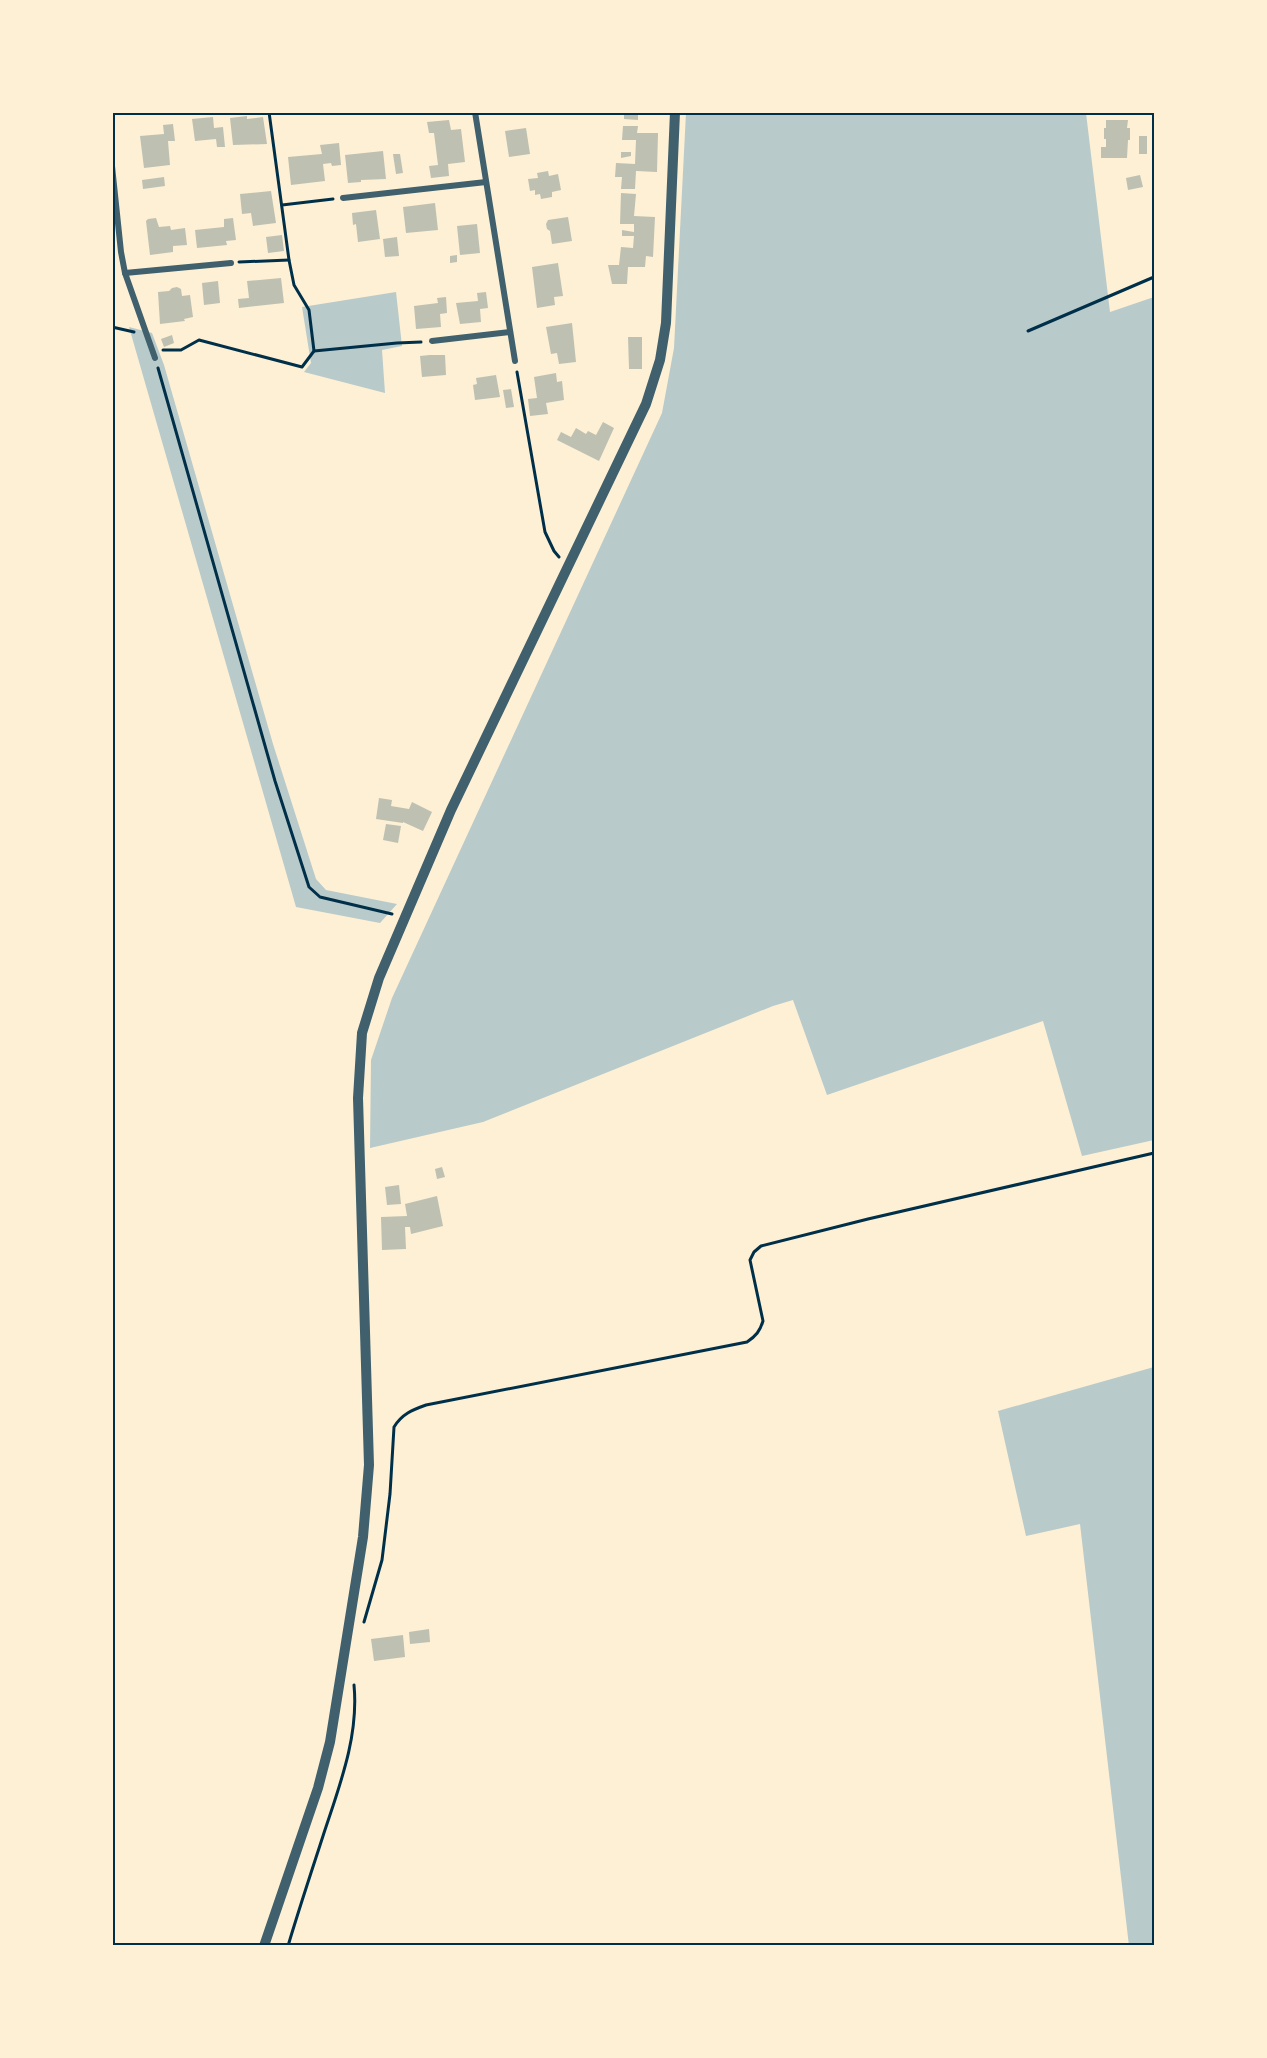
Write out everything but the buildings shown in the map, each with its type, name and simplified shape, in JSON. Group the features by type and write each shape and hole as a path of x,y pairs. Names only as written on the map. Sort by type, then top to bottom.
{"street":[{"path":"475,112 515,361"},
{"path":"264,1946 318,1788 330,1742 363,1537 369,1465 358,1098 362,1033 378,978 452,810 646,404 660,360 666,323 675,112"},
{"path":"112,166 125,273 155,358"},
{"path":"343,198 486,182"},
{"path":"125,273 231,262"},
{"path":"432,341 510,332"}],"path":[{"path":"152,350 181,350 199,340 302,367 314,351 309,310 294,285 289,260 269,112"},
{"path":"282,205 343,198"},
{"path":"231,262 289,260"},
{"path":"1028,331 1155,277"},
{"path":"112,327 146,335"},
{"path":"314,351 397,342 432,341"},
{"path":"155,358 275,782 309,887 320,897 404,917"},
{"path":"515,361 545,532 554,550 568,566"},
{"path":"362,1627 382,1560 390,1494 394,1427 399,1419 408,1412 426,1405 747,1342 755,1336 763,1321 750,1260 761,1246 1155,1153"},
{"path":"288,1946 339,1787 354,1728 356,1706 354,1680"}],"shaded area":[{"path":"686,113 1086,113 1110,312 1154,297 1154,1140 1082,1156 1043,1021 827,1095 793,1000 483,1122 370,1148 371,1060 392,998 662,413 674,348"},
{"path":"396,292 402,346 382,350 385,393 304,372 311,363 302,307"},
{"path":"129,327 152,333 164,365 273,744 316,879 326,890 397,904 380,923 296,907"},
{"path":"1154,1367 1154,1945 1129,1946 1080,1524 1026,1536 998,1411"}]}
